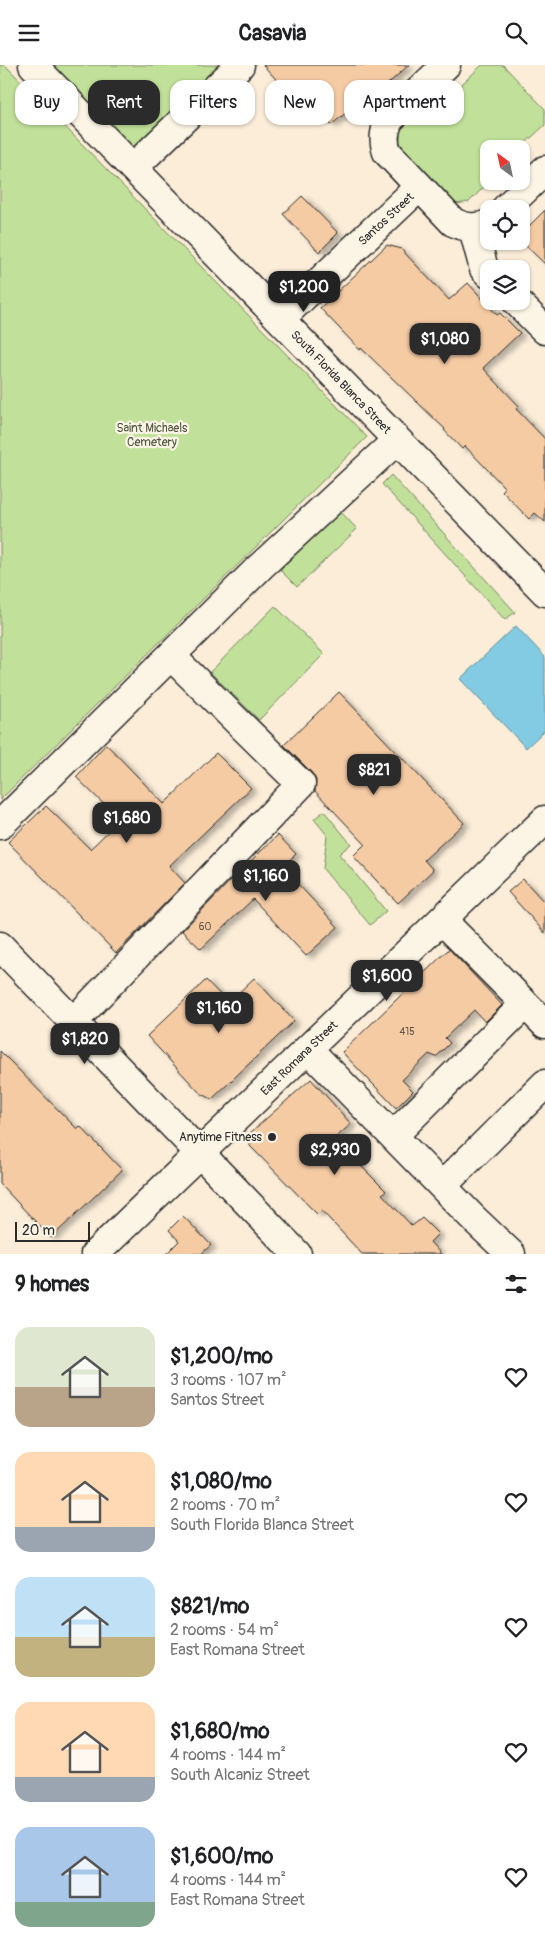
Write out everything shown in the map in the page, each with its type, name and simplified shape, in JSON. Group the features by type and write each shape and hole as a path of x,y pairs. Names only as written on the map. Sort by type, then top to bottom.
{"street":[{"name":"South Florida Blanca Street","path":"33,65 543,586"},
{"path":"133,168 240,65"},
{"name":"Santos Street","path":"280,319 419,187 388,152 384,141 384,132 389,120 446,65"},
{"path":"514,200 545,170"},
{"path":"419,187 453,222 466,228 480,226"},
{"path":"525,310 545,330"},
{"path":"0,825 261,566 398,440"},
{"path":"73,1022 301,784 171,656"},
{"name":"East Romana Street","path":"95,1254 545,820"},
{"path":"442,920 545,1024"},
{"path":"0,947 297,1254"},
{"path":"393,1136 525,1004"},
{"path":"308,1049 511,1254"},
{"path":"442,1186 545,1084"}],"green space":[{"name":"Saint Michaels Cemetery","path":"0,65 5,65 20,80 15,80 15,125 63,125 367,437 0,800"},
{"path":"50,65 219,65 203,80 170,80 170,112 160,122 160,80 88,80 88,104 78,94 78,80 65,80"},
{"path":"482,65 503,65 545,109 545,125 529,140 480,140 481,190 469,202 456,204 400,147 400,130 405,125 464,125 464,82"},
{"path":"109,125 157,125 132,149"},
{"path":"391,475 515,612 505,620 382,484"},
{"path":"340,511 357,529 297,587 280,570"},
{"path":"275,606 324,654 259,720 210,672"},
{"path":"324,811 351,844 339,854 386,911 370,925 323,869 327,835 314,819"}],"water":[{"path":"516,626 545,657 545,730 526,748 460,679"}],"building":[{"path":"263,65 409,65 392,80 344,80 344,114 334,123 334,80 277,80"},
{"path":"302,196 338,233 319,252 283,214"},
{"path":"545,210 545,264 530,250 530,225"},
{"path":"387,245 401,249 449,300 468,283 480,296 480,310 492,310 497,315 500,313 520,333 483,368 519,406 516,409 545,439 545,522 535,513 529,519 502,491 505,488 465,446 462,449 445,429 361,348 360,350 320,308"},
{"path":"339,692 464,823 424,860 433,870 398,903 353,856 365,844 315,791 316,780 312,773 284,745"},
{"path":"106,744 164,804 216,753 251,788 169,866 185,883 116,953 8,842 46,806 90,849 120,820 76,777"},
{"path":"278,835 296,854 282,867 338,927 306,956 253,899 201,949 182,931"},
{"path":"523,879 545,903 545,933 508,892"},
{"path":"449,949 502,1005 485,1022 474,1010 445,1038 450,1043 436,1057 429,1054 402,1080 413,1091 396,1108 342,1052"},
{"path":"254,978 294,1021 212,1099 200,1093 147,1036 206,980 228,1003"},
{"path":"0,1051 77,1129 80,1126 122,1170 51,1238 0,1184"},
{"path":"311,1079 351,1124 334,1139 386,1191 382,1194 412,1226 422,1218 438,1234 430,1242 441,1254 362,1254 321,1210 317,1214 250,1146 250,1133"},
{"path":"183,1216 211,1245 201,1254 166,1254 179,1241 169,1230"}],"place":[{"name":"Anytime Fitness","path":"272,1137"}]}
